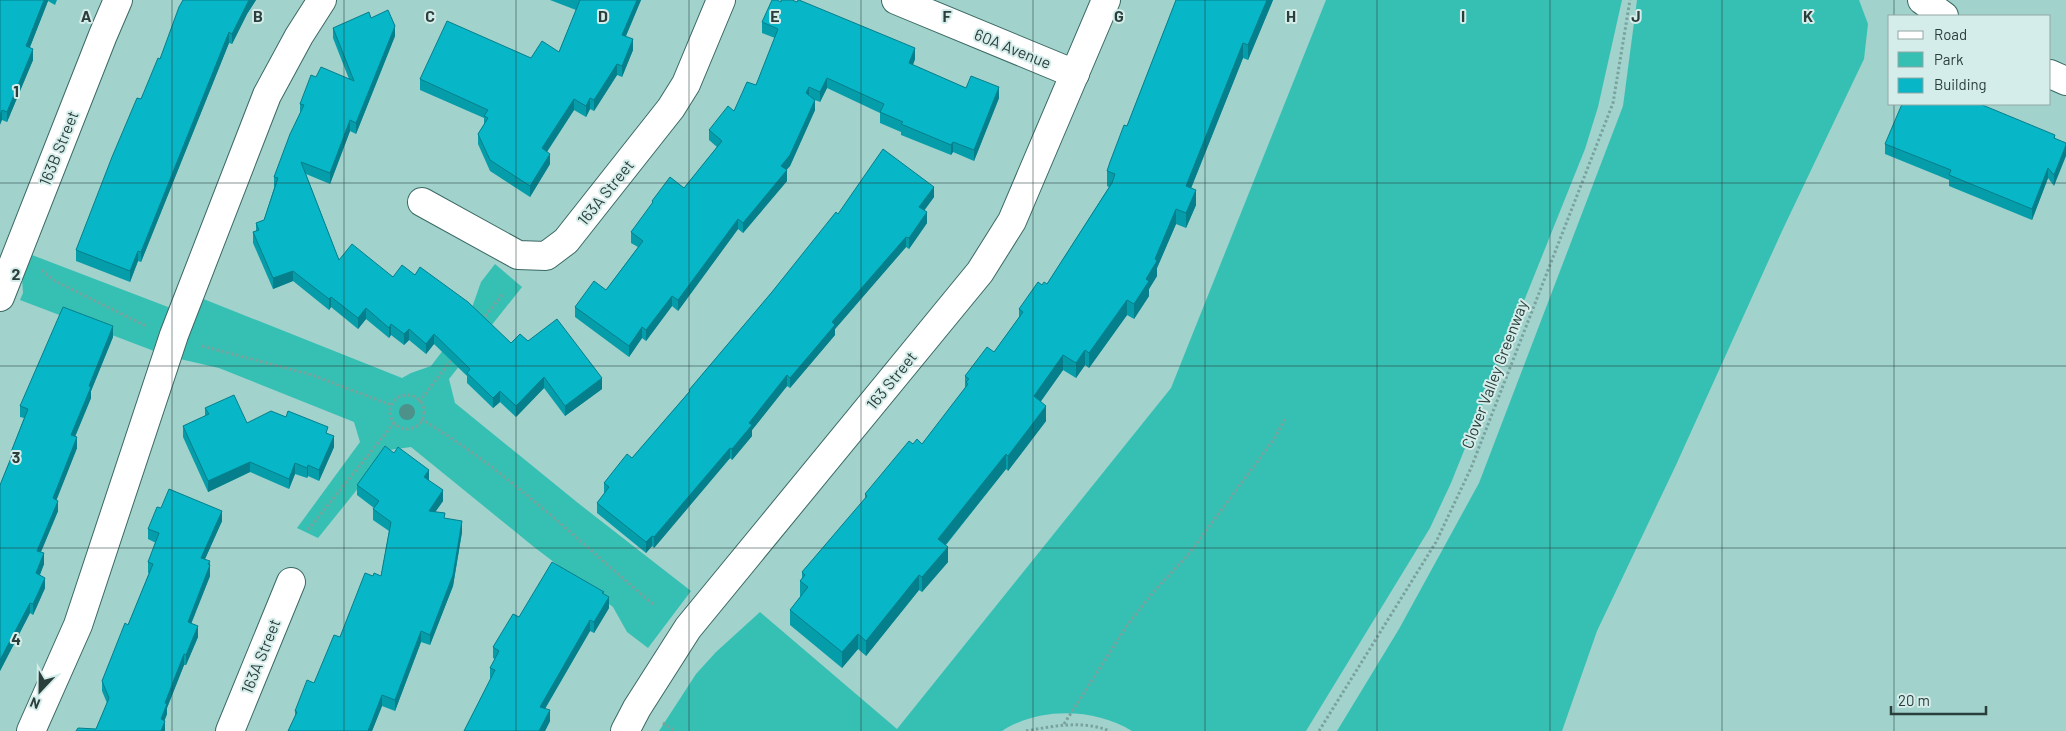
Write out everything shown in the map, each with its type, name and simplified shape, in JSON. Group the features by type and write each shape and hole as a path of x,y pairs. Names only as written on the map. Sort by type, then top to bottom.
{"street":[{"name":"163B Street","path":"0,297 118,0"},
{"path":"31,731 78,624 174,335 267,95 299,36 322,0"},
{"name":"163A Street","path":"422,202 518,255 546,256 566,241 671,108 686,84 721,0"},
{"name":"60A Avenue","path":"896,0 1075,74"},
{"name":"163 Street","path":"625,731 637,708 688,628 980,272 1012,221 1106,0"},
{"path":"1922,0 1943,15"},
{"path":"2051,74 2066,81"},
{"name":"163A Street","path":"230,731 291,582"}],"path":[{"name":"Clover Valley Greenway","path":"1319,731 1436,542 1471,468 1613,104 1630,0"},
{"path":"35,268 41,270 53,280 150,328 214,350 312,375 392,405"},
{"path":"478,325 502,295"},
{"path":"419,402 455,356"},
{"path":"399,397 414,397 419,402 423,411 421,419 416,426 411,428 400,427 394,423 390,415 392,405 399,397"},
{"path":"1064,724 1128,624 1156,589 1188,555 1274,439 1286,417"},
{"path":"421,419 459,442 554,517 654,605"},
{"path":"308,530 394,423"},
{"path":"658,720 674,731"},
{"path":"1026,731 1064,724 1099,727 1110,731"}],"green space":[{"path":"1326,0 1622,0 1598,107 1585,149 1451,483 1430,528 1306,731 1132,731 1117,723 1101,718 1067,713 1049,714 1033,718 1017,723 1002,731 659,731 696,674 716,652 760,612 897,729 1171,388"},
{"path":"1637,0 1859,0 1868,24 1864,59 1782,231 1676,465 1597,631 1562,731 1337,731 1399,629 1479,483 1623,106"},
{"path":"32,255 168,307 201,298 402,378 431,366 469,316 481,282 495,264 522,287 449,379 455,403 578,503 691,591 648,648 627,632 613,607 534,547 411,447 389,450 318,538 297,528 360,442 354,422 219,368 154,351 20,300 23,293 22,278"}],"building":[{"path":"0,0 44,0 26,46 33,49 7,112 2,110 0,115"},
{"path":"183,0 249,0 232,34 229,32 141,252 138,251 130,271 76,250 137,98 141,99 158,58 160,59"},
{"path":"580,0 637,0 622,35 633,39 622,66 617,64 594,100 590,98 586,106 574,99 542,148 550,154 530,186 490,160 478,134 488,118 484,116 488,110 420,79 447,21 531,58 542,41 559,52"},
{"path":"772,0 781,2 781,0 792,0 797,2 799,0 915,48 909,63 966,88 971,76 999,87 974,150 953,142 951,145 901,124 903,122 880,112 884,104 827,78 820,92 809,87 806,93 815,100 790,155 781,166 787,170 743,223 738,219 678,300 672,296 646,330 642,327 629,346 575,307 594,281 606,290 643,241 631,232 670,177 684,188 722,141 709,130 728,106 734,111 747,82 756,85 778,29 762,22"},
{"path":"1176,0 1267,0 1248,45 1243,43 1186,186 1196,190 1186,213 1176,209 1155,259 1157,261 1146,279 1149,281 1134,304 1127,300 1089,353 1085,350 1076,363 1063,355 1034,396 1046,406 1008,456 1006,454 938,539 948,547 922,577 919,575 866,641 858,634 842,652 790,610 808,587 800,581 805,575 802,572 867,496 865,494 909,441 913,444 917,439 922,444 968,384 966,382 969,379 965,376 987,347 994,352 1023,312 1019,309 1038,282 1042,285 1044,282 1047,284 1112,183 1115,174 1107,171 1110,162 1124,125 1127,126"},
{"path":"388,10 395,26 356,123 350,120 330,173 301,162 339,260 352,244 393,277 402,265 415,275 420,267 468,302 511,343 520,334 528,341 557,319 602,378 565,406 544,377 516,406 500,391 493,398 467,373 470,369 434,334 426,344 409,329 404,334 391,324 389,328 366,308 358,318 331,297 329,299 293,271 273,278 253,232 259,230 256,223 264,220 278,178 274,177 290,134 304,105 300,104 311,75 316,77 321,67 354,81 333,28 369,12 371,18"},
{"path":"1902,105 1982,105 2055,135 2054,138 2066,143 2066,145 2054,175 2048,168 2032,209 1949,175 1951,170 1885,144"},
{"path":"883,149 934,187 919,207 927,212 909,238 906,237 832,322 835,325 790,378 787,375 749,423 752,425 732,449 730,448 654,537 652,536 646,542 597,503 609,487 604,483 627,454 632,458 690,391 836,212 838,214"},
{"path":"63,307 113,326 71,435 77,437 53,498 58,501 37,551 44,553 36,573 45,578 33,604 30,603 0,660 0,485 28,409 20,406"},
{"path":"234,395 247,423 271,411 286,417 288,411 328,427 326,433 334,436 319,470 308,465 307,468 295,463 289,479 250,462 208,481 183,426 209,414 205,408"},
{"path":"385,446 394,453 398,447 429,470 424,477 443,490 429,511 445,513 444,518 462,521 453,575 430,635 421,631 395,700 382,695 368,731 288,731 297,712 295,711 307,680 314,683 334,635 340,637 365,573 373,576 374,573 381,576 391,522 373,509 379,501 357,485"},
{"path":"169,489 222,511 201,558 210,561 208,564 210,565 188,622 198,626 186,655 184,654 165,703 167,704 161,719 165,721 161,731 76,731 78,728 96,729 109,698 102,681 125,623 128,625 153,564 148,562 159,533 148,529 157,507 161,508"},
{"path":"552,562 604,592 602,593 609,597 594,622 590,620 540,707 550,710 539,731 464,731 495,670 490,668 499,651 493,647 513,614 519,617"}]}
